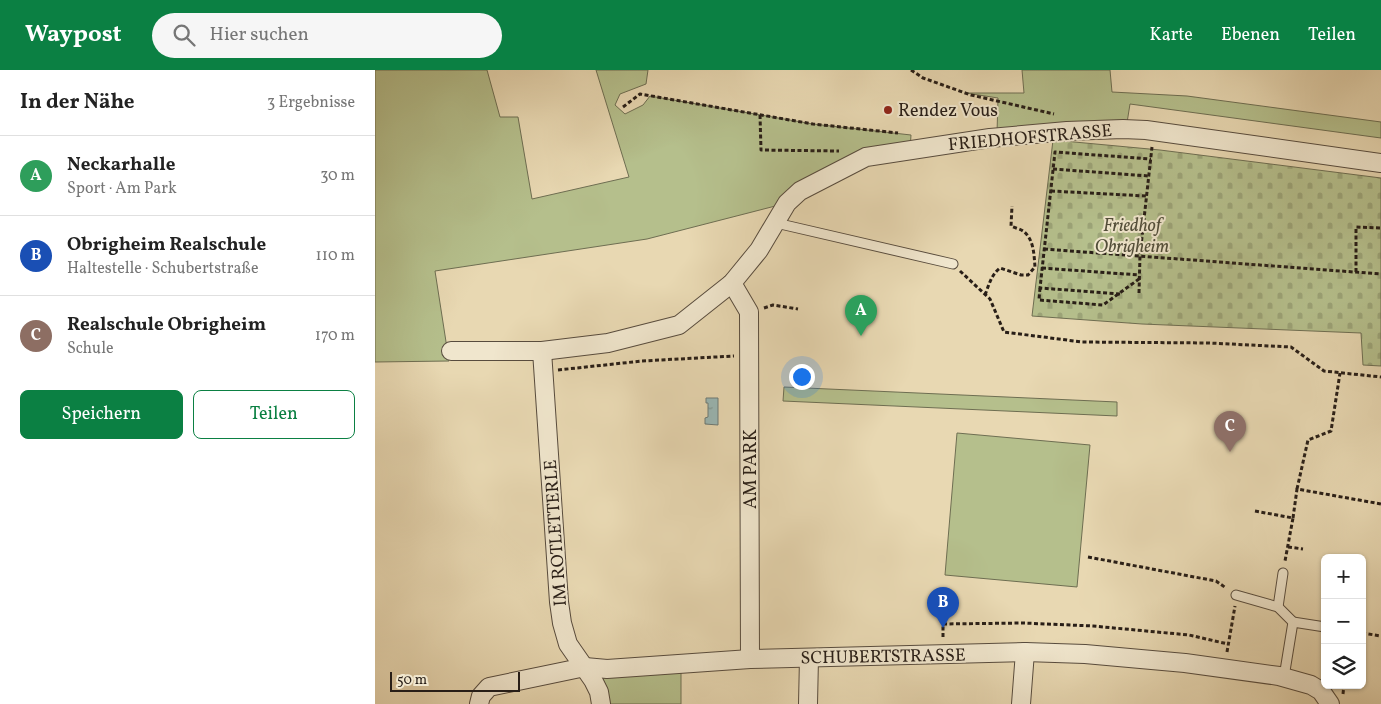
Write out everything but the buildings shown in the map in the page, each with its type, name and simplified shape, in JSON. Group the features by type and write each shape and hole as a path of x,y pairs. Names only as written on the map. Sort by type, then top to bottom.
{"street":[{"name":"FRIEDHOFSTRASSE","path":"451,351 542,351 609,343 679,325 732,283 759,250 787,203 800,191 866,157 990,138 1067,131 1126,129 1381,163"},
{"path":"732,283 749,312"},
{"name":"AM PARK","path":"749,312 750,659"},
{"name":"IM ROTLETTERLE","path":"542,351 562,623 568,644 585,667 599,692 601,704"},
{"path":"1021,704 1025,652"},
{"name":"SCHUBERTSTRASSE","path":"479,704 481,696 489,687 585,667 607,669 750,659 1025,652 1085,654 1224,667 1311,684 1321,691 1330,704"},
{"path":"808,704 809,658"}],"lane":[{"path":"776,223 953,264"},
{"path":"1278,607 1283,573"},
{"path":"1237,595 1278,607 1293,622 1321,626"},
{"path":"1291,679 1293,622"}],"path":[{"path":"911,70 923,78 971,95 1055,114"},
{"path":"623,107 640,94 813,124 911,135 911,150"},
{"path":"760,115 761,150 841,151 866,157"},
{"path":"1139,293 1140,255 1155,132"},
{"path":"1139,277 1120,294 1103,305 1039,300 1055,152 1151,159"},
{"path":"1053,170 1149,176"},
{"path":"1051,192 1146,196"},
{"path":"985,295 991,279 1000,268 1021,275 1028,275 1035,267 1032,244 1023,231 1011,226 1013,206"},
{"path":"1356,272 1356,226 1381,228"},
{"path":"1044,249 1381,274"},
{"path":"953,264 990,299 1005,332 1081,342 1209,343 1291,347 1323,371 1381,377"},
{"path":"1043,268 1139,277"},
{"path":"1040,288 1120,294"},
{"path":"749,312 773,305 798,309"},
{"path":"543,371 642,361 749,355"},
{"path":"1283,573 1297,489 1308,440 1331,431 1340,373"},
{"path":"1297,489 1381,504"},
{"path":"1255,512 1293,518"},
{"path":"1288,547 1303,549"},
{"path":"1088,557 1216,581 1237,595 1224,667"},
{"path":"943,654 943,624 1023,623 1093,626 1189,635 1228,644"},
{"path":"1366,634 1381,636"}],"green space":[{"path":"375,70 487,70 500,117 518,117 532,199 629,177 596,70 648,70 646,84 620,94 615,105 625,114 643,105 650,96 813,124 911,135 910,150 866,157 787,203 647,239 435,271 449,361 375,362"},
{"path":"1022,70 1110,70 1112,92 1187,96 1381,122 1381,138 1130,104 1126,129 997,133 998,98 966,93 1024,93"},
{"name":"Friedhof Obrigheim","path":"1053,140 1160,150 1381,178 1381,366 1363,365 1361,333 1142,324 1032,316"},
{"path":"784,387 1117,402 1117,416 783,401"},
{"path":"957,433 1090,445 1077,587 945,575"},
{"path":"681,664 681,704 601,704 593,680 607,669"}],"water":[{"path":"706,398 718,398 718,425 705,424 705,418 708,417"}],"place":[{"name":"Rendez Vous","path":"888,110"},
{"name":"Neckarhalle","path":"861,336"},
{"name":"Realschule Obrigheim","path":"1230,452"},
{"name":"Obrigheim Realschule","path":"943,628"}]}
